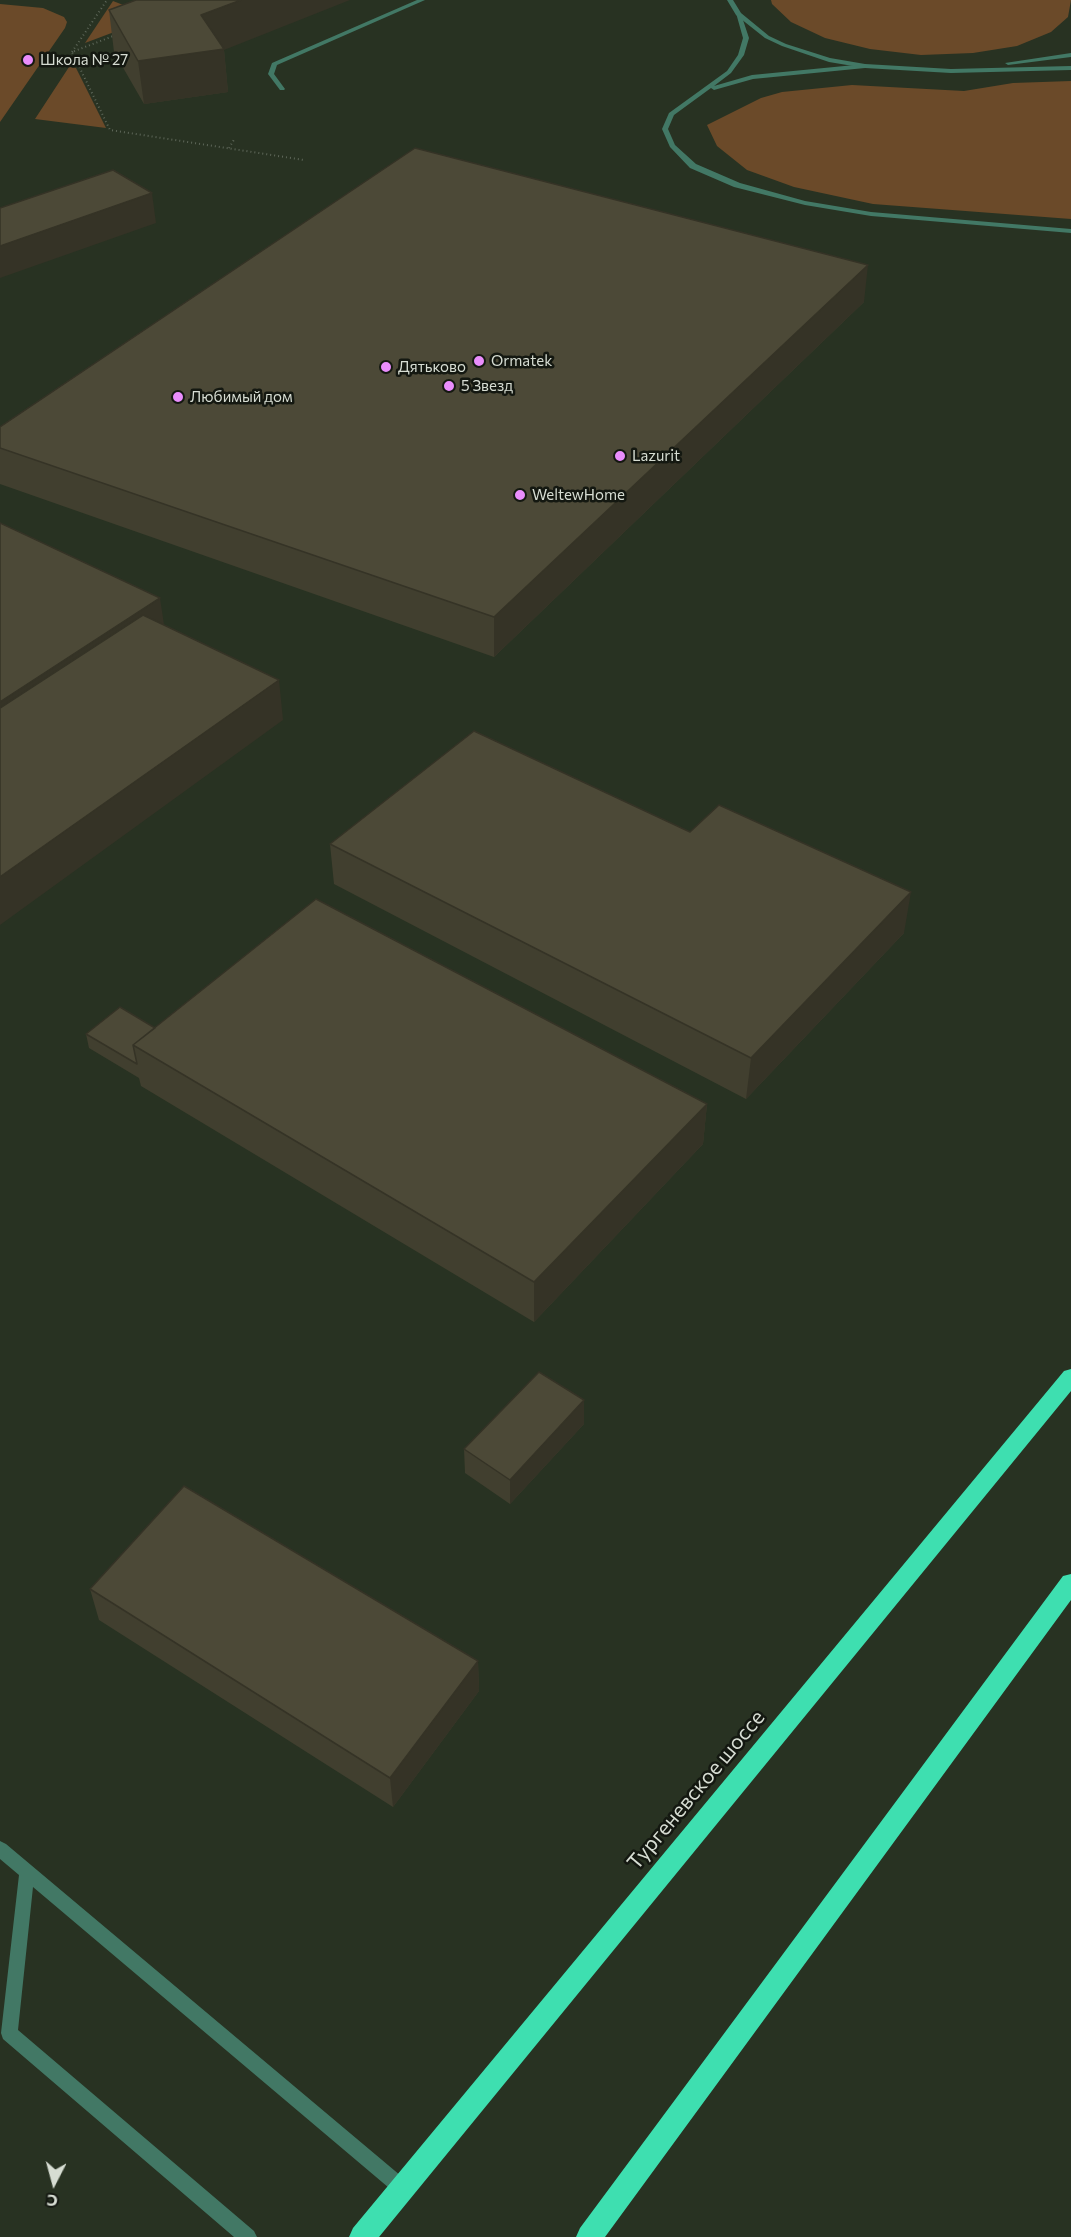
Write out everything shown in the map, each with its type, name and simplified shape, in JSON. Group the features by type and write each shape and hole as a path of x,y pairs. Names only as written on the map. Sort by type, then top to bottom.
{"highway":[{"name":"Тургеневское шоссе","path":"362,2237 1071,1377"},
{"path":"589,2237 1071,1583"}],"street":[{"path":"282,89 272,74 274,64 422,0"},
{"path":"730,0 738,14 746,38 741,55 729,72 671,114 665,129 672,146 693,166 737,185 806,203 871,214 1071,231"},
{"path":"738,14 751,26 784,45 829,60 865,66"},
{"path":"951,71 1071,55"},
{"path":"686,101 721,85 752,77 821,68 865,66 951,71 1071,68"},
{"path":"0,1849 401,2187"},
{"path":"27,1872 9,2033 248,2237"}],"path":[{"path":"72,52 107,0"},
{"path":"72,52 125,32"},
{"path":"72,52 110,130 304,160"},
{"path":"229,148 235,138"}],"shaded area":[{"path":"771,0 1071,0 1068,17 1051,32 1017,46 973,53 921,55 870,49 825,38 791,22 772,4"},
{"path":"113,1 154,17 85,43"},
{"name":"Школа № 27","path":"0,4 43,8 64,17 67,22 0,122"},
{"path":"69,67 76,68 106,128 35,119"},
{"path":"1071,81 1071,219 873,204 794,187 747,170 717,146 707,125 761,98 782,92 852,85 964,91 1013,83"}],"building":[{"path":"136,0 241,0 201,15 224,49 138,61 109,10"},
{"name":"5 Звезд","path":"415,148 868,265 494,617 0,448 0,427"},
{"path":"113,170 152,193 0,246 0,208"},
{"path":"0,523 160,598 0,702"},
{"path":"143,615 279,680 0,877 0,708"},
{"path":"474,731 690,832 719,805 911,892 751,1058 330,844"},
{"path":"316,899 707,1104 534,1282 133,1045"},
{"path":"120,1007 155,1028 133,1045 137,1064 86,1034"},
{"path":"539,1372 584,1400 510,1480 464,1449"},
{"path":"184,1486 478,1661 390,1778 90,1589"}],"place":[{"name":"Школа № 27","path":"28,60"},
{"name":"Ormatek","path":"479,361"},
{"name":"Дятьково","path":"386,367"},
{"name":"5 Звезд","path":"449,386"},
{"name":"Любимый дом","path":"178,397"},
{"name":"Lazurit","path":"620,456"},
{"name":"WeltewHome","path":"520,495"}]}
